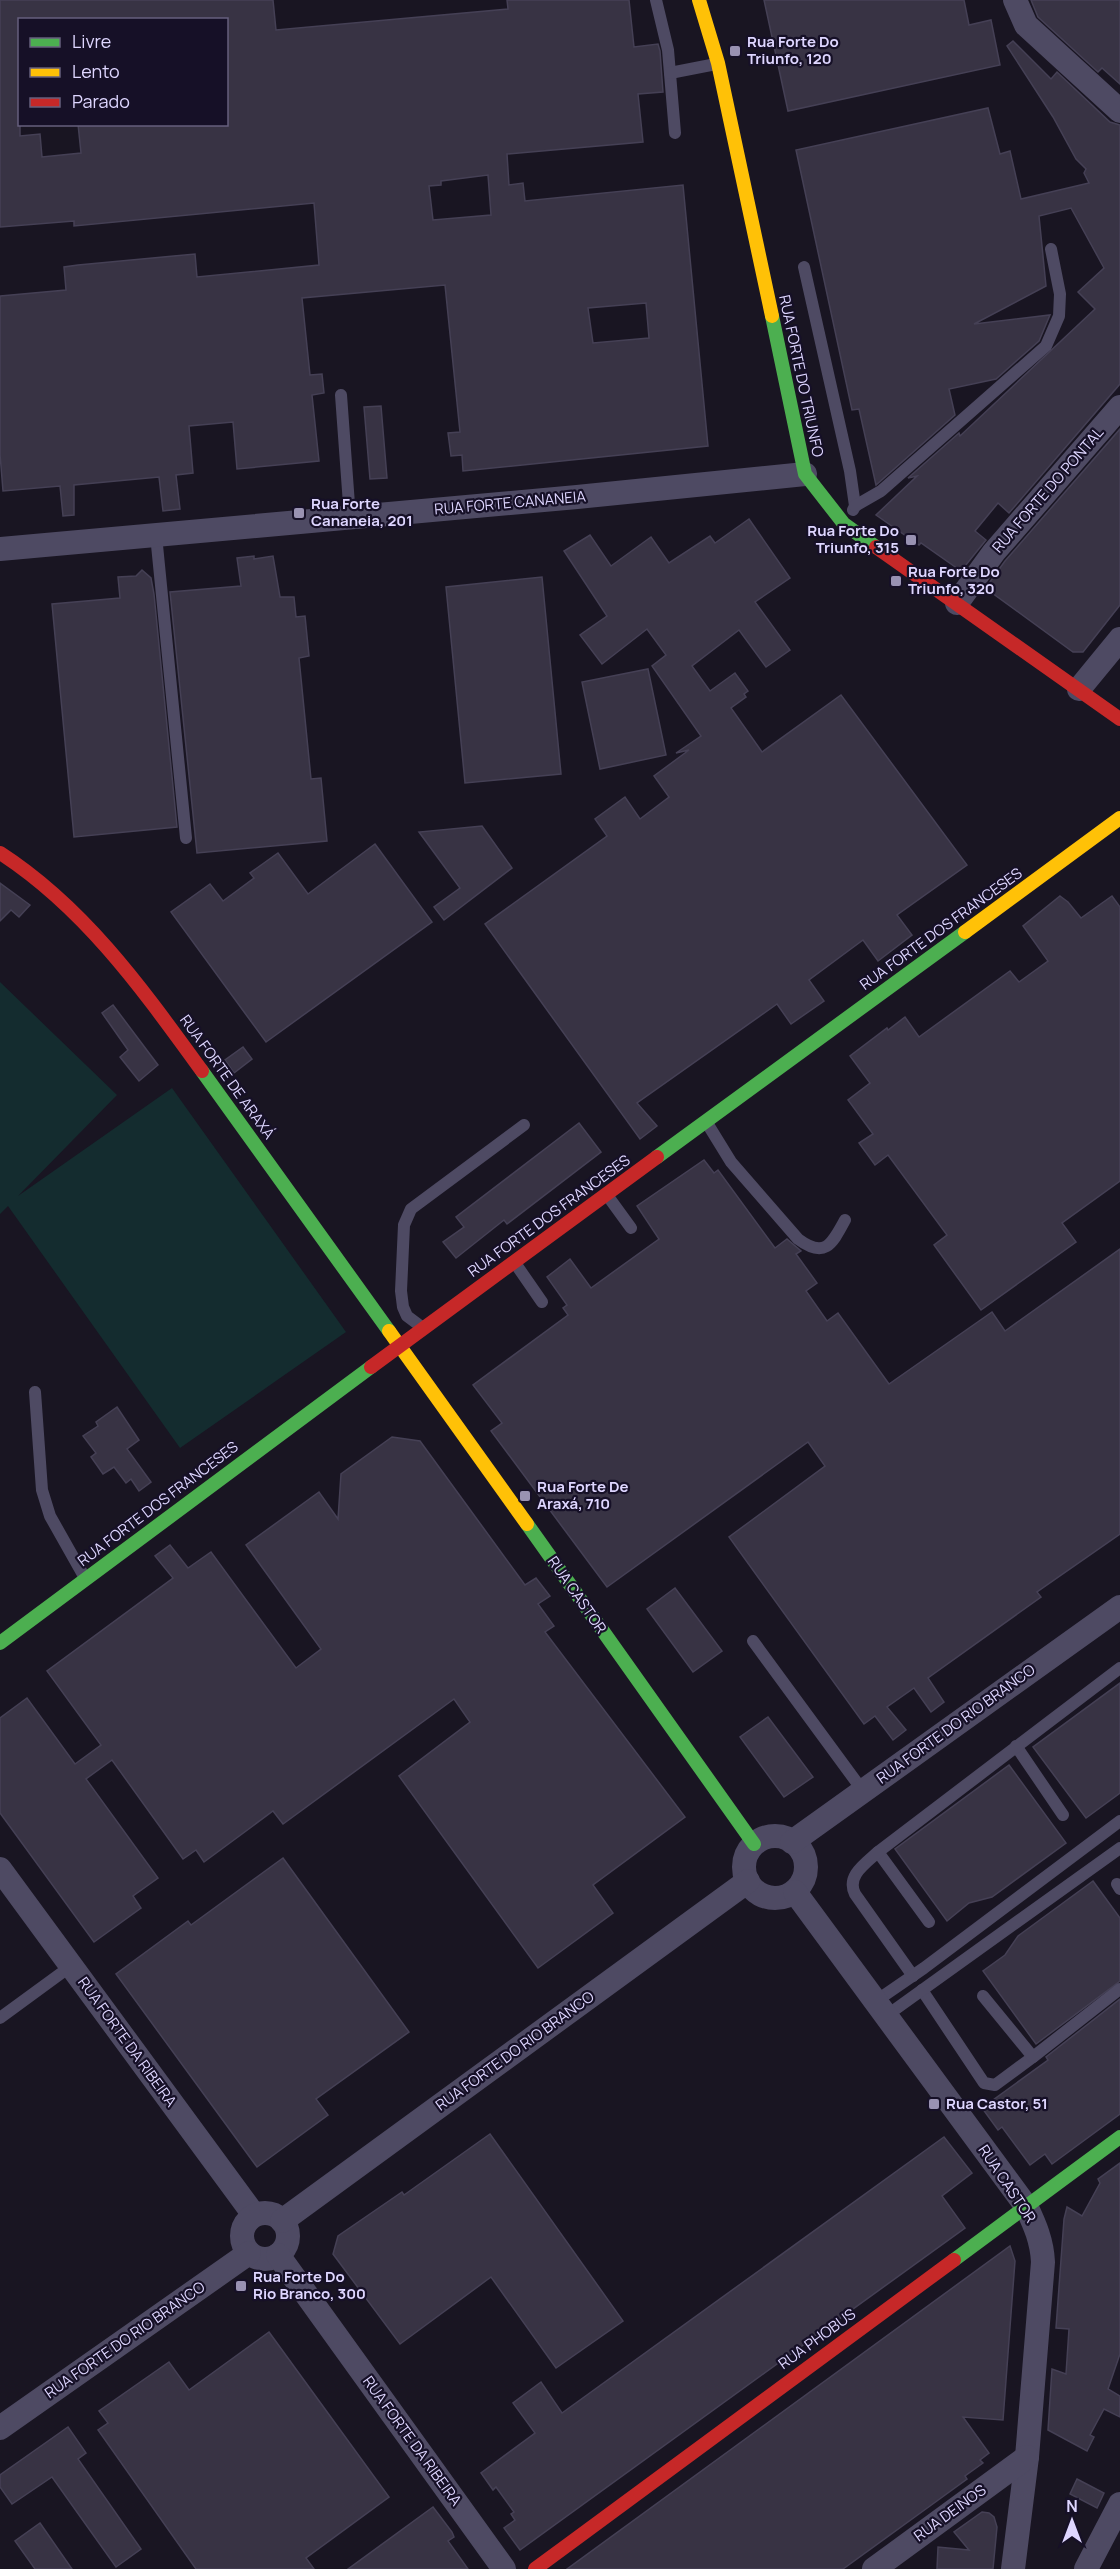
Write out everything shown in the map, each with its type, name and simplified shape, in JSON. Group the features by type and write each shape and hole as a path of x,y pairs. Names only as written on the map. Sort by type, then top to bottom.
{"street":[{"name":"RUA FORTE DO TRIUNFO","path":"699,0 718,63 805,474 844,524 1120,718"},
{"path":"1016,0 1026,25 1033,33 1120,111"},
{"name":"RUA FORTE DO PONTAL","path":"957,603 994,552 1120,407"},
{"name":"RUA FORTE CANANEIA","path":"0,549 805,474"},
{"path":"1079,689 1120,639"},
{"name":"RUA FORTE DOS FRANCESES","path":"0,1643 424,1328 1120,818"},
{"name":"RUA FORTE DE ARAXÁ","path":"0,853 20,864 65,900 125,968 204,1073 400,1346"},
{"name":"RUA CASTOR","path":"400,1346 754,1844"},
{"name":"RUA FORTE DO RIO BRANCO","path":"792,1842 1120,1607"},
{"path":"773,1837 783,1837 792,1842 800,1849 806,1868 804,1878 795,1892 772,1898 754,1889 748,1881 745,1862 754,1844 773,1837"},
{"name":"RUA FORTE DA RIBEIRA","path":"0,1870 254,2215"},
{"name":"RUA FORTE DO RIO BRANCO","path":"282,2221 748,1881"},
{"name":"RUA CASTOR","path":"795,1892 1026,2206 1042,2244 1043,2262 1027,2457 1013,2569"},
{"name":"RUA PHOBUS","path":"535,2569 1120,2137"},
{"path":"269,2213 282,2221 286,2227 287,2242 278,2255 263,2259 249,2253 244,2247 243,2226 254,2215 269,2213"},
{"name":"RUA FORTE DO RIO BRANCO","path":"0,2428 249,2253"},
{"name":"RUA FORTE DA RIBEIRA","path":"278,2255 504,2569"},
{"name":"RUA DEINOS","path":"874,2569 1027,2457"},
{"path":"1086,2569 1120,2504"}],"lane":[{"path":"656,0 668,50 675,133"},
{"path":"670,73 718,63"},
{"path":"844,524 855,506 881,490 1046,346 1059,316 1060,294 1051,249"},
{"path":"804,267 850,471 855,506"},
{"path":"340,395 350,518"},
{"path":"156,535 186,838"},
{"path":"706,1122 731,1161 798,1239 812,1249 821,1249 832,1243 845,1220"},
{"path":"424,1328 408,1316 402,1299 404,1226 411,1209 524,1125"},
{"path":"607,1194 631,1228"},
{"path":"514,1262 542,1302"},
{"path":"35,1392 42,1490 50,1516 85,1579"},
{"path":"753,1641 863,1791"},
{"path":"913,1976 851,1887 852,1879 878,1852 1120,1668"},
{"path":"1016,1746 1063,1815"},
{"path":"881,2008 913,1976 1120,1821"},
{"path":"881,2008 922,1990 1120,1848"},
{"path":"878,1852 929,1922"},
{"path":"1073,1855 1086,1872"},
{"path":"0,2018 71,1966"},
{"path":"922,1990 984,2083 994,2085 1120,1989"},
{"path":"983,1996 1033,2057"}],"green space":[{"path":"0,982 117,1095 18,1196 172,1088 346,1332 180,1448 8,1206 0,1214"}],"building":[{"path":"0,0 273,0 276,30 508,9 507,0 629,0 634,47 658,44 660,51 663,92 638,94 643,142 507,154 509,185 523,183 525,201 683,185 708,446 463,471 462,455 451,456 448,433 460,432 445,285 302,298 310,375 322,374 324,393 312,395 319,461 237,469 233,422 189,426 193,473 176,475 180,509 163,511 159,477 74,485 74,515 63,516 60,486 3,491 0,454 0,296 66,290 64,267 78,265 195,254 197,277 319,265 314,203 74,226 74,221 0,227","holes":["488,175 491,215 433,220 429,186 441,185 441,181","646,303 649,338 593,343 588,308"]},
{"path":"764,0 964,0 969,25 991,20 1000,65 788,111"},
{"path":"1031,0 1120,0 1120,84 1102,68 1098,72 1038,17"},
{"path":"1013,41 1051,79 1057,72 1110,122 1120,125 1120,384 1009,513 998,503 975,531 986,540 961,571 876,515 917,476 908,478 959,433 960,436 1095,309 1078,292 1104,268 1071,208 1039,216 1046,286 974,324 1050,315 1039,341 996,379 949,389 955,415 876,485 859,409 852,410 796,150 988,108 1000,154 1010,151 1021,199 1089,183 1084,173 1086,169 1076,159 1053,117 1007,46"},
{"path":"381,406 387,478 370,479 364,407"},
{"path":"1120,429 1120,605 1083,652 1073,652 988,590 987,586 1005,561"},
{"path":"749,519 790,578 755,602 790,650 766,667 739,630 692,666 710,691 735,673 748,691 744,694 746,697 731,708 762,752 841,695 967,865 897,915 912,935 878,961 863,940 809,980 824,1001 791,1024 777,1004 637,1103 657,1126 640,1139 485,924 607,836 595,819 625,797 640,819 669,797 654,776 689,750 676,753 701,736 652,666 666,655 647,629 602,664 580,635 607,616 564,551 590,535 611,566 651,537 669,563 710,536 715,543"},
{"path":"254,556 254,559 273,556 280,597 294,597 296,617 305,616 309,656 299,658 311,779 321,778 327,841 197,853 170,592 241,586 237,558"},
{"path":"142,570 151,578 154,594 177,827 74,837 52,604 120,598 118,577 136,576"},
{"path":"542,577 561,774 465,783 446,587"},
{"path":"648,669 666,755 600,769 582,682"},
{"path":"482,826 512,868 444,920 434,907 460,888 419,832"},
{"path":"375,844 432,922 266,1042 171,912 210,884 223,901 254,878 250,873 278,853 308,894"},
{"path":"0,883 30,905 19,917 11,910 0,921"},
{"path":"1060,896 1081,918 1112,896 1120,907 1120,1181 1062,1223 1076,1242 981,1310 934,1245 947,1235 888,1155 875,1165 859,1143 873,1134 848,1100 870,1083 850,1056 905,1017 919,1037 1010,971 1019,982 1048,961 1023,926"},
{"path":"113,1005 158,1065 139,1081 120,1057 128,1050 102,1013"},
{"path":"243,1047 252,1059 234,1073 225,1060"},
{"path":"579,1123 601,1152 507,1224 504,1220 456,1258 443,1242 464,1227 456,1217"},
{"path":"704,1160 714,1173 718,1170 775,1248 787,1239 801,1251 796,1254 817,1283 806,1291 827,1321 838,1313 889,1384 992,1312 1005,1331 1120,1249 1120,1534 1037,1592 1041,1597 928,1678 944,1702 931,1712 914,1688 887,1707 906,1730 893,1740 875,1716 864,1724 729,1537 825,1466 808,1442 607,1587 491,1431 502,1423 473,1385 568,1315 563,1308 567,1305 547,1277 570,1259 591,1288 659,1239 637,1206"},
{"path":"117,1407 139,1440 127,1449 151,1482 139,1491 131,1479 126,1483 114,1467 103,1474 91,1457 96,1453 83,1436 98,1426 96,1422"},
{"path":"392,1437 420,1441 525,1585 536,1578 550,1596 538,1604 554,1626 545,1632 685,1817 593,1885 613,1913 538,1968 399,1776 470,1722 454,1699 283,1824 273,1811 204,1862 196,1850 183,1859 112,1760 86,1779 158,1878 133,1896 141,1908 94,1942 0,1813 0,1718 27,1698 75,1764 101,1745 47,1671 173,1578 155,1556 170,1545 188,1568 211,1552 296,1668 321,1649 246,1545 319,1492 338,1519 341,1474"},
{"path":"675,1588 722,1651 693,1672 647,1609"},
{"path":"1120,1683 1120,1793 1086,1818 1033,1747"},
{"path":"768,1717 813,1777 784,1797 740,1737"},
{"path":"1009,1765 1066,1843 992,1897 969,1903 947,1921 895,1849"},
{"path":"283,1858 409,2032 316,2099 328,2115 257,2167 116,1974 188,1921 191,1925"},
{"path":"1093,1881 1120,1918 1120,1981 1036,2044 983,1971 1005,1955 1018,1936"},
{"path":"1120,1999 1120,2114 1052,2164 1045,2154 1030,2165 1002,2127 998,2130 982,2108 1048,2060 1046,2057"},
{"path":"490,2134 623,2321 556,2368 491,2277 400,2344 333,2254 338,2236 402,2192 404,2195"},
{"path":"944,2137 972,2173 942,2196 965,2228 520,2550 504,2528 515,2520 511,2514 514,2512 496,2487 493,2490 481,2473 535,2433 513,2403 541,2382 562,2413"},
{"path":"1120,2163 1120,2354 1108,2389 1120,2396 1120,2417 1104,2409 1090,2435 1094,2437 1087,2451 1048,2430 1052,2369 1066,2374 1069,2329 1056,2328 1064,2219 1067,2207 1082,2216 1100,2183 1098,2179"},
{"path":"1010,2246 1015,2261 1003,2420 963,2417 989,2453 980,2460 983,2463 965,2476 967,2479 930,2506 843,2569 567,2569"},
{"path":"269,2332 389,2497 306,2558 314,2569 196,2569 98,2430 108,2423 99,2411 169,2362 189,2390"},
{"path":"68,2427 86,2453 78,2459 141,2549 116,2567 52,2477 12,2504 0,2487 0,2475"},
{"path":"1077,2479 1104,2493 1097,2508 1070,2494"},
{"path":"433,2507 452,2532 454,2537 448,2541 468,2569 348,2569"},
{"path":"982,2512 994,2517 997,2527 993,2569 937,2569 938,2547 969,2550 954,2532"},
{"path":"40,2523 72,2569 35,2569 15,2541"}],"traffic: fast":[{"path":"772,316 805,474 844,524 876,547"},
{"path":"657,1157 965,932"},
{"path":"202,1071 389,1331"},
{"path":"0,1643 371,1367"},
{"path":"527,1524 754,1844"},
{"path":"954,2260 1120,2137"}],"traffic: slow":[{"path":"699,0 718,63 772,316"},
{"path":"965,932 1120,818"},
{"path":"389,1331 527,1524"}],"traffic: jam":[{"path":"876,547 1120,719"},
{"path":"0,853 31,875 86,925 135,981 202,1071"},
{"path":"371,1367 657,1157"},
{"path":"535,2569 954,2260"}],"place":[{"name":"Rua Forte Do Triunfo, 120","path":"735,51"},
{"name":"Rua Forte Cananeia, 201","path":"299,513"},
{"name":"Rua Forte Do Triunfo, 315","path":"911,540"},
{"name":"Rua Forte Do Triunfo, 320","path":"896,581"},
{"name":"Rua Forte De Araxá, 710","path":"525,1496"},
{"name":"Rua Castor, 51","path":"934,2104"},
{"name":"Rua Forte Do Rio Branco, 300","path":"241,2286"}]}
